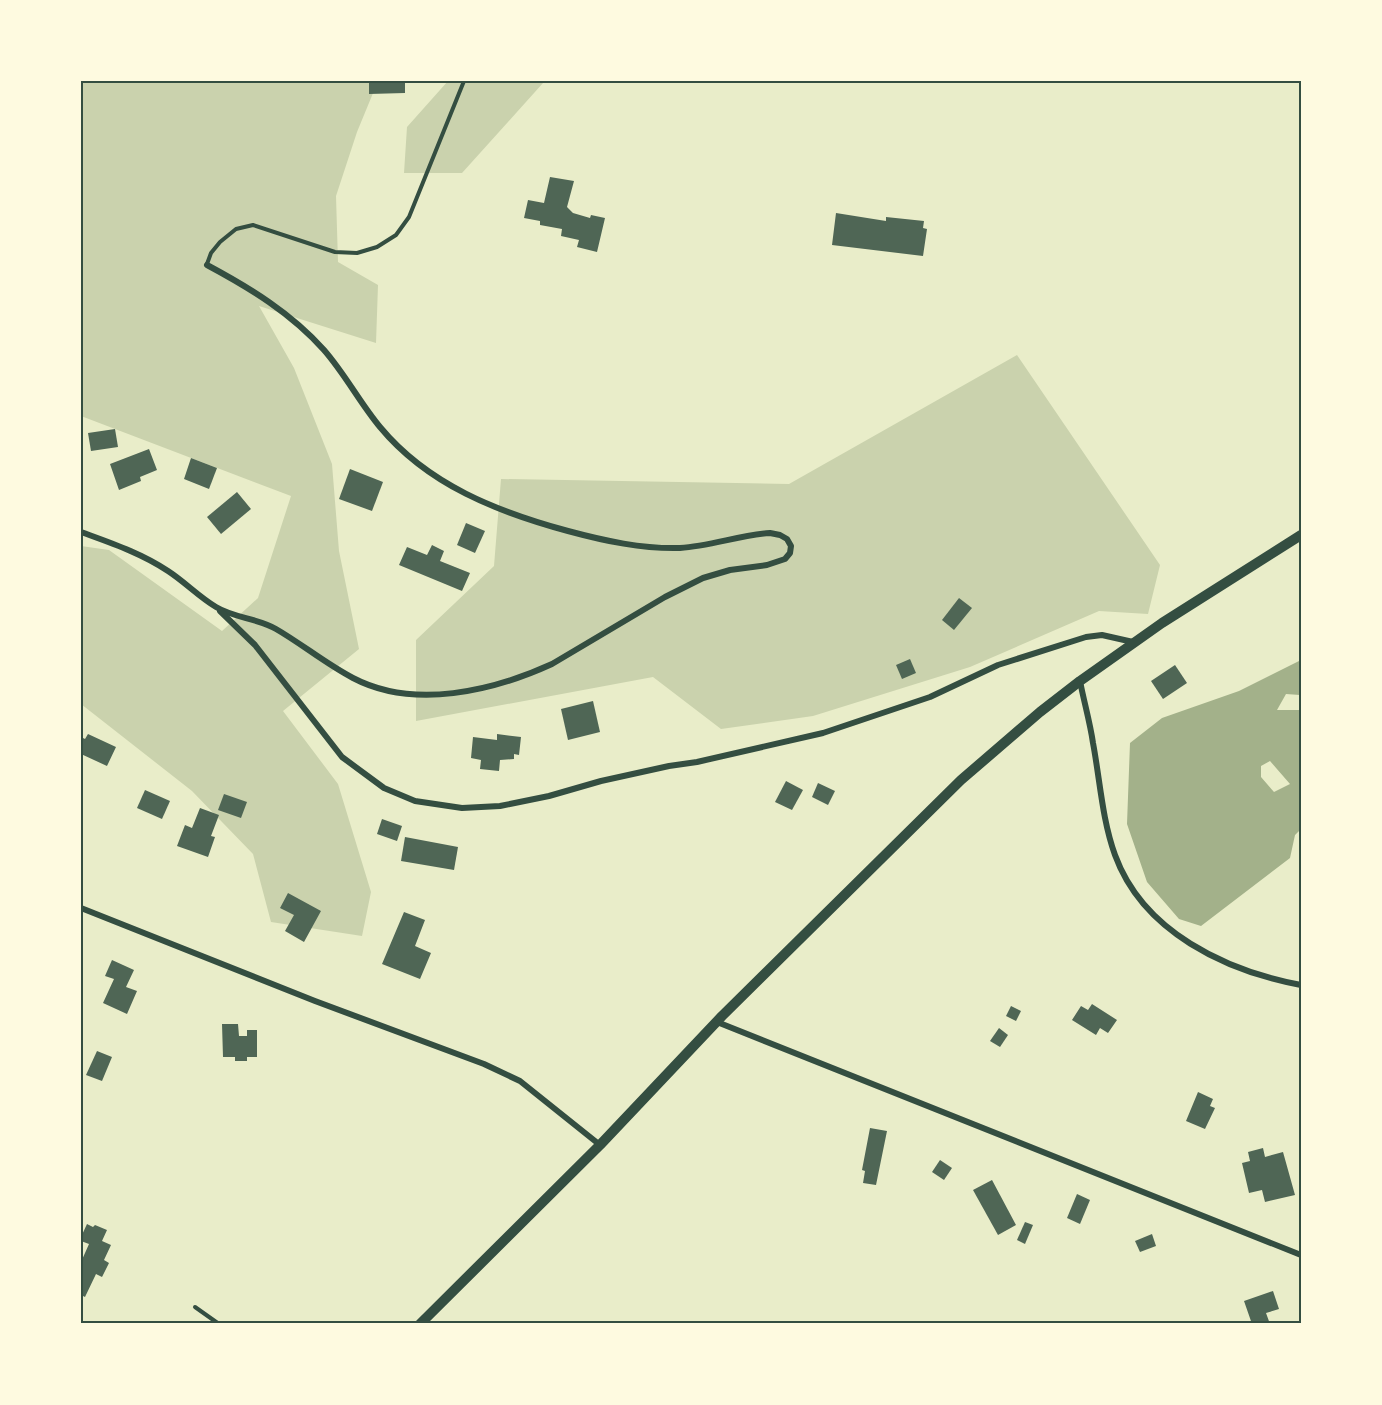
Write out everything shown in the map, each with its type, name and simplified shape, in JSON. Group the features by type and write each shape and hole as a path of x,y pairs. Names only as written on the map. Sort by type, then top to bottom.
{"street":[{"path":"207,265 244,285 288,315 324,351 380,427 411,458 454,488 500,510 594,538 634,545 682,548 770,533 787,539 791,546 790,553 777,563 730,570 690,584 552,664 528,675 478,689 451,693 400,693 376,688 324,662 266,624 217,608"},
{"path":"81,532 140,554 169,572 217,608 255,645 342,757 384,788 431,805 488,808 823,733 930,697 998,665 1086,637 1102,635 1134,642"},
{"path":"420,1324 600,1145 716,1022 961,780 1080,681 1134,642 1301,535"},
{"path":"1080,681 1109,836 1120,866 1135,893 1164,924 1197,948 1252,973 1301,985"},
{"path":"81,908 315,1001 484,1064 520,1081 600,1145"},
{"path":"716,1022 1301,1255"}],"lane":[{"path":"207,265 211,253 220,242 236,229 253,225 334,252 357,253 377,247 396,235 409,217 464,81"},
{"path":"195,1307 219,1324"}],"shaded area":[{"path":"81,81 378,81 357,132 336,196 338,262 378,285 376,343 259,306 294,368 332,464 339,551 359,649 283,711 338,784 371,892 362,936 271,922 253,854 192,791 81,704 81,546 109,550 222,631 258,598 291,496 81,416"},
{"path":"448,81 548,81 543,83 462,173 404,173 407,127"},
{"path":"1017,355 1160,565 1148,614 1099,611 970,667 813,716 721,729 653,677 416,721 416,640 494,566 501,479 789,484"},
{"path":"1301,660 1301,710 1301,829 1295,835 1290,858 1201,926 1179,919 1147,882 1127,824 1130,743 1162,718 1239,691","holes":["1286,694 1300,695 1301,710 1277,710","1270,761 1290,784 1274,792 1261,777 1261,766"]}],"building":[{"path":"369,81 405,81 405,93 369,94"},
{"path":"550,177 574,181 567,207 573,213 590,218 591,215 605,218 597,252 577,247 579,240 561,236 562,229 540,225 540,221 524,218 528,200 544,203"},
{"path":"836,213 886,221 886,217 924,221 923,228 927,229 923,256 832,245"},
{"path":"115,429 118,447 91,451 88,433"},
{"path":"149,449 157,470 140,477 141,481 119,490 110,464"},
{"path":"191,458 217,468 209,489 184,479"},
{"path":"350,469 383,482 372,511 339,499"},
{"path":"237,492 251,509 221,534 207,517"},
{"path":"466,523 485,531 475,553 457,545"},
{"path":"432,545 444,551 440,561 470,573 462,591 399,565 407,547 427,555"},
{"path":"959,598 972,608 954,630 942,620"},
{"path":"910,659 916,673 902,679 896,665"},
{"path":"1175,665 1187,683 1163,699 1151,681"},
{"path":"593,701 600,732 568,740 561,709"},
{"path":"88,734 116,747 107,766 81,754 81,737 85,739"},
{"path":"497,734 521,737 519,755 514,754 514,759 500,760 499,771 480,769 481,760 471,758 473,737 497,740"},
{"path":"786,781 803,790 792,810 775,802"},
{"path":"818,783 835,791 828,805 812,797"},
{"path":"145,790 170,801 162,819 137,808"},
{"path":"224,794 247,802 241,818 218,810"},
{"path":"200,808 219,815 211,836 215,837 208,857 177,846 185,825 192,828"},
{"path":"382,819 402,826 397,841 377,834"},
{"path":"405,837 458,847 454,870 401,861"},
{"path":"288,893 321,911 304,942 285,931 294,915 280,908"},
{"path":"404,912 425,920 415,946 431,953 420,979 382,964"},
{"path":"112,960 134,970 126,987 137,991 127,1014 103,1003 114,979 105,976"},
{"path":"1092,1004 1117,1020 1108,1033 1100,1028 1096,1035 1072,1020 1081,1006 1088,1010"},
{"path":"1011,1006 1021,1011 1016,1021 1006,1016"},
{"path":"222,1024 238,1024 239,1036 247,1036 247,1030 257,1030 257,1057 247,1057 247,1061 235,1061 235,1057 223,1057"},
{"path":"999,1028 1008,1035 1000,1047 990,1041"},
{"path":"97,1051 112,1057 102,1081 86,1075"},
{"path":"1198,1092 1213,1099 1210,1106 1215,1108 1205,1129 1186,1121"},
{"path":"870,1128 887,1131 876,1185 863,1183 865,1171 862,1170"},
{"path":"1263,1148 1265,1157 1283,1152 1295,1195 1265,1202 1262,1190 1249,1193 1242,1163 1250,1161 1248,1152"},
{"path":"940,1160 952,1168 944,1180 932,1172"},
{"path":"992,1180 1016,1225 998,1235 973,1190"},
{"path":"1077,1194 1090,1200 1080,1224 1067,1218"},
{"path":"1025,1222 1033,1225 1025,1244 1017,1240"},
{"path":"87,1224 107,1230 102,1241 111,1245 104,1260 109,1263 102,1277 96,1274 85,1297 81,1295 81,1262 89,1244 81,1241 81,1237"},
{"path":"1152,1234 1156,1246 1140,1252 1135,1241"},
{"path":"1273,1291 1279,1309 1266,1313 1270,1324 1252,1324 1244,1301"}]}
